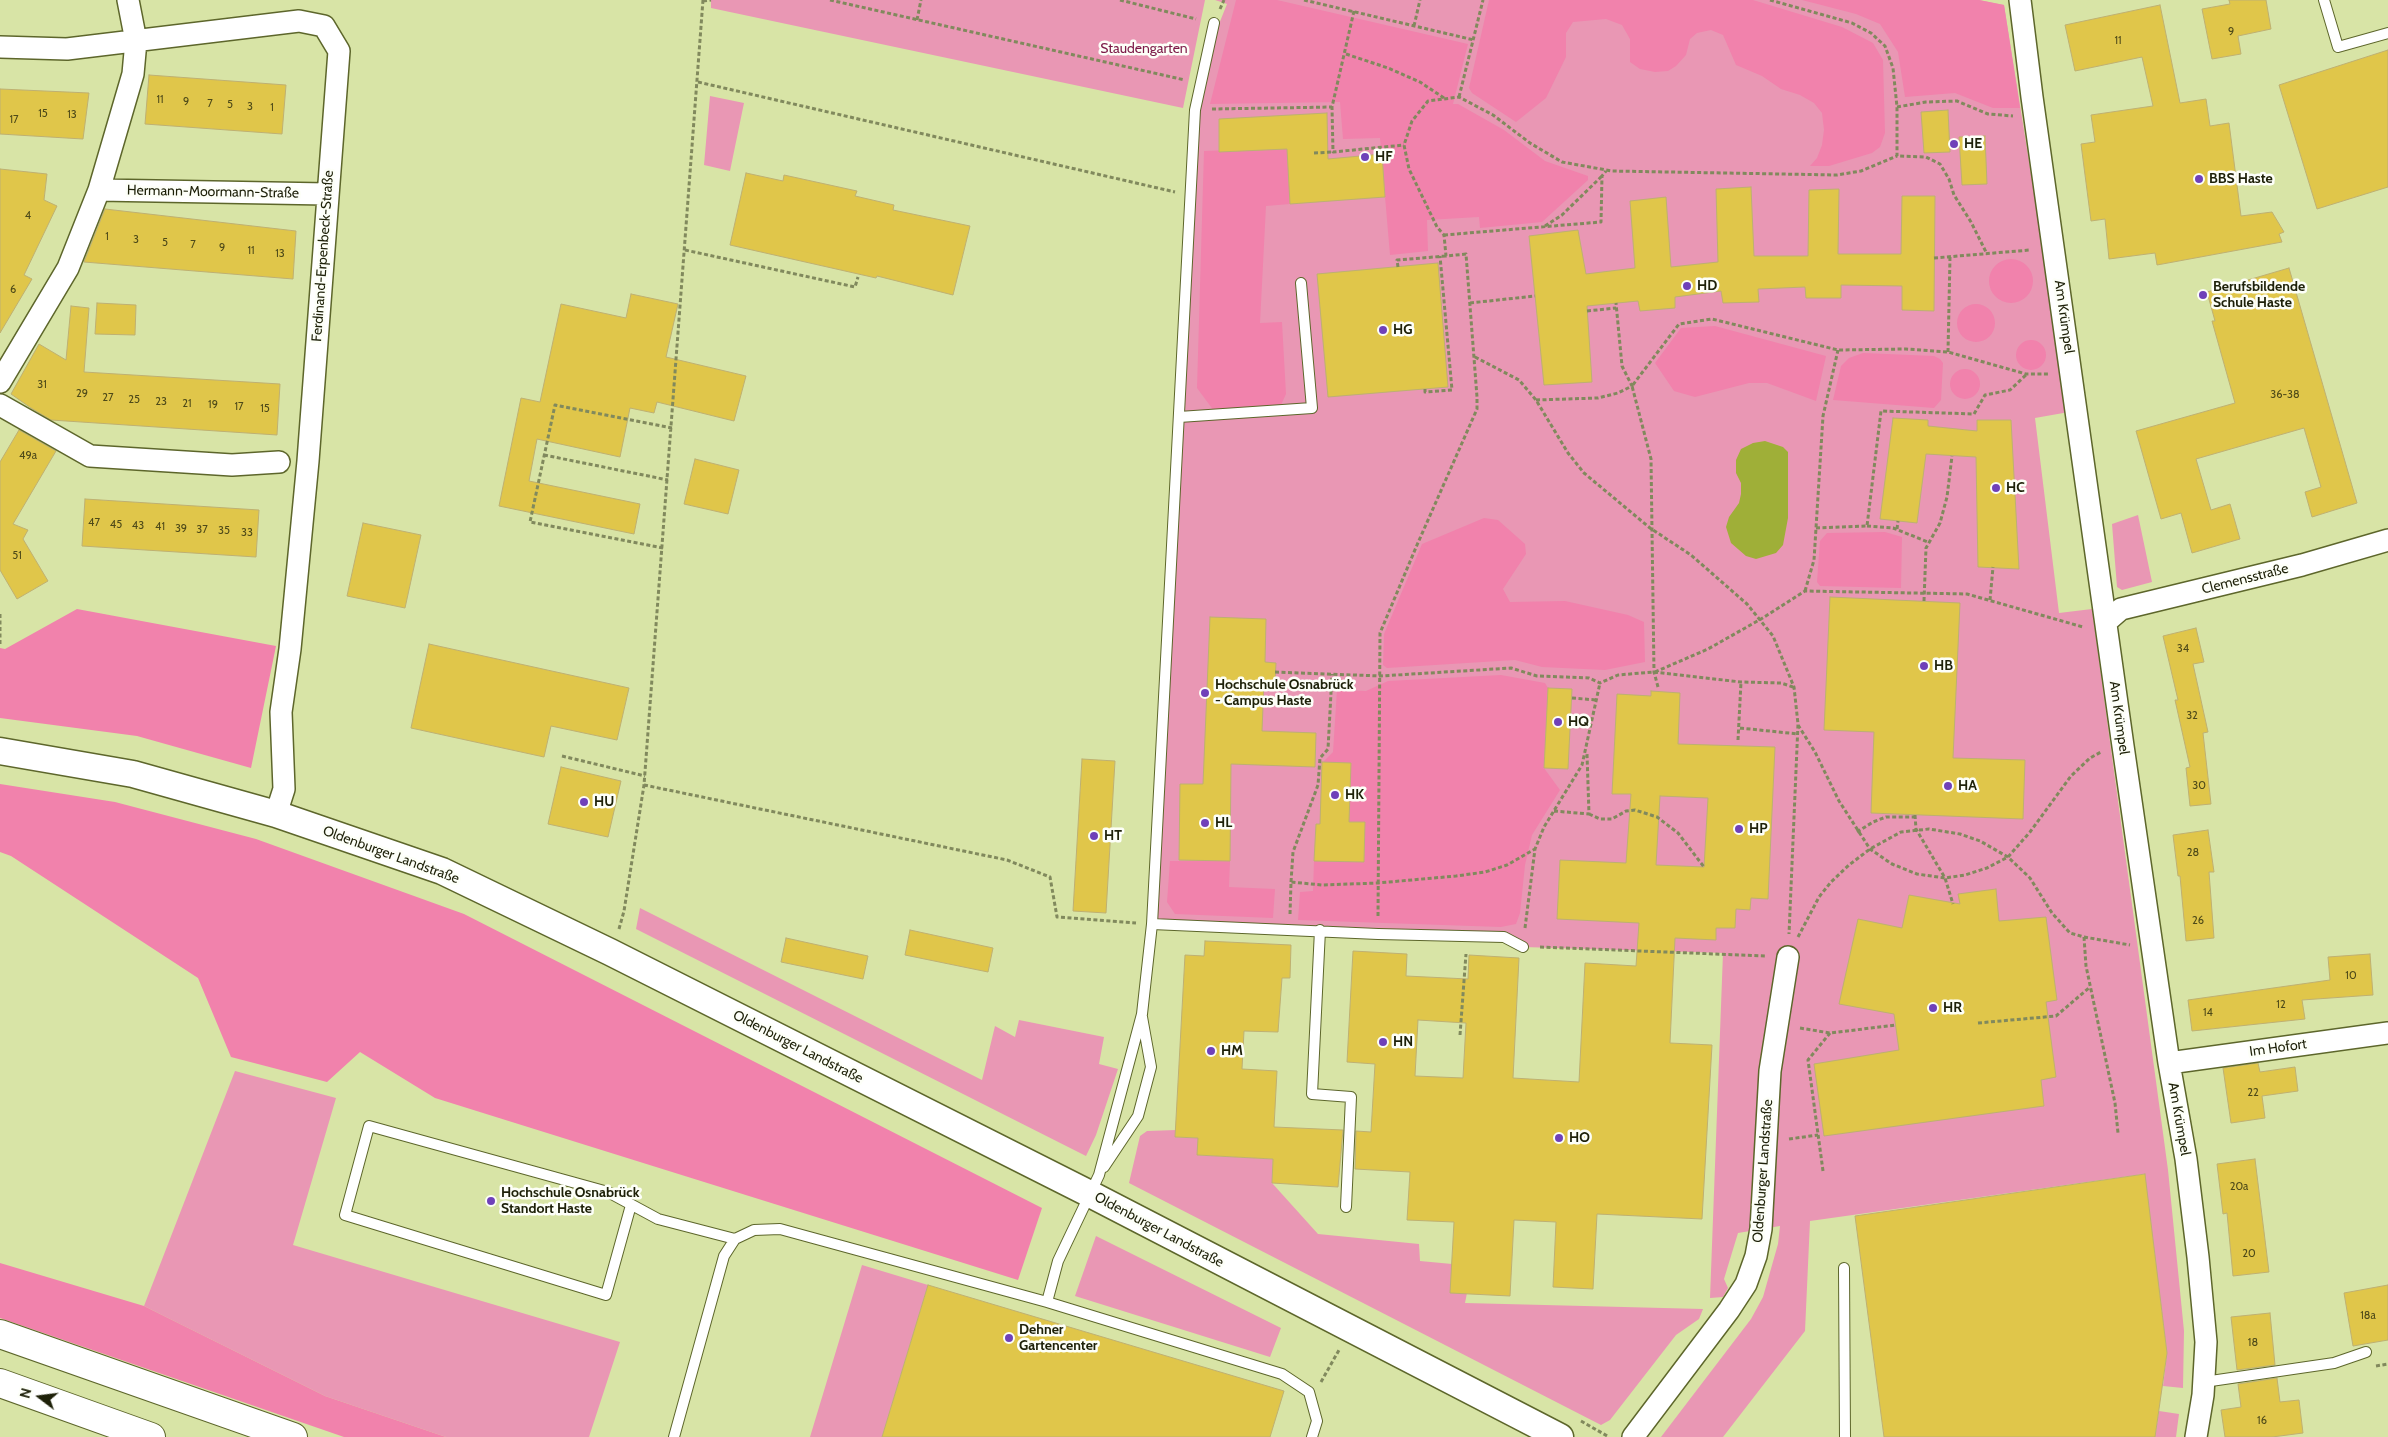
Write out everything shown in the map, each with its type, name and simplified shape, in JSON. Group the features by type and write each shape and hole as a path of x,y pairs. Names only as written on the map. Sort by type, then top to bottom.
{"highway":[{"path":"0,1334 293,1437"},
{"path":"0,1383 151,1437"}],"street":[{"path":"0,382 68,268 99,190 133,74 136,41 128,0"},
{"name":"Am Krümpel","path":"2020,0 2123,746 2169,1064 2186,1160 2198,1257 2206,1342 2204,1382 2196,1437"},
{"name":"Ferdinand-Erpenbeck-Straße","path":"0,47 67,48 299,21 324,26 339,52 308,461 290,649 281,712 284,789 276,814"},
{"name":"Hermann-Moormann-Straße","path":"99,190 327,194"},
{"path":"0,405 90,456 232,465 279,462"},
{"name":"Clemensstraße","path":"2106,622 2121,609 2302,565 2388,540"},
{"name":"Oldenburger Landstraße","path":"0,751 133,774 276,814 442,871 1095,1184 1560,1437"},
{"name":"Oldenburger Landstraße","path":"1633,1437 1729,1310 1746,1284 1756,1256 1761,1229 1769,1090 1788,958"},
{"name":"Im Hofort","path":"2169,1064 2388,1033"}],"lane":[{"path":"2324,0 2338,47 2388,33"},
{"path":"1095,1184 1142,1014 1152,924 1189,196 1195,110 1214,23"},
{"path":"1178,417 1312,408 1301,284"},
{"path":"1152,924 1378,934 1504,937 1523,947"},
{"path":"1320,930 1312,1094 1351,1096 1346,1207"},
{"path":"1047,1302 1058,1261 1095,1184 1138,1116 1151,1067 1142,1014"},
{"path":"631,1204 606,1295 346,1215 369,1126 608,1192 631,1204 658,1219 735,1239"},
{"path":"674,1437 724,1256 735,1239 754,1230 780,1228 1047,1302 1282,1374 1309,1392 1317,1421 1312,1437"},
{"path":"1844,1268 1845,1437"},
{"path":"2204,1382 2334,1363 2366,1352"}],"path":[{"path":"610,952 624,911 645,776 703,1 711,0"},
{"path":"830,0 1200,83"},
{"path":"917,20 921,0"},
{"path":"1120,0 1214,23"},
{"path":"1304,0 1474,40"},
{"path":"1414,26 1420,0"},
{"path":"1459,97 1483,0"},
{"path":"1770,0 1852,23 1871,33 1886,46 1890,56 1897,107 1897,156"},
{"path":"1333,152 1332,107 1346,54 1354,11"},
{"path":"1346,54 1388,68 1420,82 1444,98"},
{"path":"698,82 1189,196"},
{"path":"1446,256 1444,235 1437,227 1428,204 1409,169 1404,145 1412,121 1428,102 1459,97 1493,115 1530,143 1562,162 1606,171 1801,176 1837,175 1861,171 1897,156 1926,157 1940,164 1987,254"},
{"path":"1897,107 1926,102 1957,101 1988,114 2012,116"},
{"path":"1195,110 1332,107"},
{"path":"1314,153 1404,145"},
{"path":"1545,227 1562,215 1606,171"},
{"path":"1444,235 1601,222 1602,176"},
{"path":"1934,258 2054,247"},
{"path":"685,250 855,287 858,277"},
{"path":"1378,934 1380,633 1477,409 1475,356 1466,254 1397,260 1398,267"},
{"path":"1425,389 1425,392 1452,390 1440,256"},
{"path":"1948,352 1950,257"},
{"path":"1470,303 1534,296"},
{"path":"1616,303 1622,366 1632,386 1650,459 1654,672 1658,687"},
{"path":"1588,311 1616,308"},
{"path":"1536,400 1598,398 1618,393 1632,386 1679,324 1712,320 1838,350 1906,349 1948,352 2026,374 2072,373"},
{"path":"1804,591 1814,560 1824,416 1838,350"},
{"path":"1475,356 1518,380 1536,400 1568,454 1584,473 1650,528 1691,555 1747,604 1761,619 1776,643 1794,687 1798,724 1788,958"},
{"path":"1867,526 1881,411 1974,414 1985,395 2010,390 2026,374"},
{"path":"663,548 530,522 555,404 672,428"},
{"path":"1910,419 1911,413"},
{"path":"544,455 668,480"},
{"path":"1924,601 1924,558 1928,542 1940,523 1947,497 1952,456"},
{"path":"1897,529 1898,521"},
{"path":"1816,528 1867,526 1897,529 1928,542"},
{"path":"1990,600 1994,567"},
{"path":"1654,672 1708,649 1761,619 1804,591 1967,594 2074,626 2089,628 2106,622"},
{"path":"0,614 0,644"},
{"path":"1275,672 1380,676 1511,668 1537,676 1589,678 1600,683 1618,675 1654,672 1741,682 1781,683 1794,687"},
{"path":"1289,929 1293,852 1318,785 1320,758 1328,749 1332,674"},
{"path":"1738,740 1741,682"},
{"path":"1600,683 1587,751 1582,765 1554,811 1535,849 1523,947 1723,953 1788,958"},
{"path":"1572,698 1596,700"},
{"path":"1798,724 1857,832 1870,849 1892,864 1917,874 1945,878 1965,875 1987,868 2008,857 2030,832 2071,776 2090,758 2111,747 2123,746"},
{"path":"1740,728 1798,734"},
{"path":"1587,751 1589,814"},
{"path":"562,756 645,776"},
{"path":"644,785 1007,860 1050,877 1056,917 1152,924"},
{"path":"1554,811 1589,814 1600,819 1612,819 1626,811 1635,810 1657,816 1678,833 1704,867"},
{"path":"1857,832 1873,822 1886,817 1916,816 1916,829 1945,878 1953,904"},
{"path":"1788,958 1819,898 1849,865 1888,838 1916,829 1960,834 1980,841 2008,857 2030,878 2052,913 2070,933 2152,950"},
{"path":"1291,882 1322,884 1378,883 1485,872 1507,865 1535,849"},
{"path":"1460,1035 1467,936"},
{"path":"2084,937 2090,987 2115,1103 2118,1133"},
{"path":"1978,1024 2056,1016 2090,987"},
{"path":"1777,1025 1830,1033 1896,1025"},
{"path":"1823,1171 1808,1060 1830,1033"},
{"path":"1330,1345 1348,1354"},
{"path":"1309,1392 1321,1382 1339,1349"}],"green space":[{"name":"Staudengarten","path":"711,0 1205,0 1183,108 711,8"},
{"path":"1215,0 1979,0 2004,5 2069,412 2035,418 2059,613 2092,609 2168,1170 2184,1331 2183,1388 2163,1386 2167,1353 2144,1174 1810,1221 1805,1331 1723,1437 1661,1437 1751,1319 1763,1297 1778,1244 1780,1226 1738,1233 1724,1279 1728,1288 1723,1297 1710,1298 1723,953 1523,947 1504,937 1156,923 1199,117 1219,24 1227,4"},
{"path":"710,96 744,103 730,171 704,165"},
{"path":"2138,515 2152,582 2122,590 2117,587 2112,524"},
{"path":"640,908 982,1080 995,1026 1015,1037 1019,1020 1104,1037 1099,1064 1118,1069 1096,1135 1086,1156 636,929"},
{"path":"235,1071 336,1098 293,1245 620,1342 589,1437 446,1437 325,1396 144,1306"},
{"path":"1176,1130 1175,1137 1198,1138 1198,1155 1273,1159 1272,1183 1318,1234 1419,1244 1420,1261 1452,1264 1467,1293 1465,1303 1703,1309 1699,1319 1676,1335 1610,1420 1601,1425 1129,1183 1140,1136 1147,1131"},
{"path":"1096,1236 1281,1328 1270,1357 1075,1296"},
{"path":"862,1265 928,1285 882,1437 810,1437"},
{"path":"2159,1411 2179,1414 2176,1437 2155,1437"}],"shaded area":[{"path":"1236,0 1277,0 1468,44 1453,104 1458,104 1504,130 1545,161 1588,176 1588,180 1542,222 1480,228 1479,217 1427,220 1428,251 1390,255 1380,138 1343,139 1340,102 1210,104"},
{"path":"1489,0 1753,0 1842,27 1873,43 1883,60 1885,133 1880,147 1872,153 1829,166 1810,166 1817,158 1822,145 1824,130 1822,113 1814,103 1800,95 1781,89 1762,76 1736,65 1723,35 1711,30 1697,33 1690,39 1686,55 1676,66 1668,71 1655,72 1640,69 1630,62 1630,39 1622,25 1606,19 1573,22 1566,33 1566,57 1546,98 1516,122 1472,93 1469,88"},
{"path":"1802,0 1979,0 2004,5 2020,108 1993,108 1955,93 1905,97 1898,52 1880,24 1856,14"},
{"path":"1291,148 1288,165 1290,204 1266,206 1260,323 1282,322 1286,394 1281,405 1214,411 1197,388 1204,151"},
{"path":"2007,259 2015,259 2027,265 2033,281 2027,297 2015,303 2007,303 1995,297 1989,285 1989,277 1995,265"},
{"path":"1976,304 1990,309 1995,323 1990,337 1976,342 1962,337 1957,323 1962,309"},
{"path":"1715,326 1826,356 1816,401 1767,383 1749,383 1695,397 1674,391 1655,363 1681,328"},
{"path":"2031,340 2042,344 2046,355 2042,366 2031,370 2020,366 2016,355 2020,344"},
{"path":"1863,353 1934,356 1940,359 1943,363 1941,400 1934,408 1833,400 1841,366 1849,358"},
{"path":"1965,369 1976,373 1980,384 1976,395 1965,399 1954,395 1950,384 1954,373"},
{"path":"1765,441 1783,447 1788,452 1788,518 1783,545 1776,553 1756,559 1746,556 1731,543 1726,527 1729,517 1739,503 1741,494 1741,483 1736,473 1736,460 1741,449 1753,443"},
{"path":"1484,518 1498,520 1525,544 1526,554 1503,589 1510,602 1565,601 1628,615 1644,622 1645,662 1605,670 1542,667 1515,660 1387,668 1383,665 1384,634 1422,544"},
{"path":"1885,532 1902,537 1901,588 1820,586 1817,582 1820,541 1827,533"},
{"path":"77,609 276,646 251,768 137,736 0,718 0,648 5,649"},
{"path":"1501,675 1545,683 1548,688 1544,768 1560,790 1532,835 1525,865 1520,913 1516,924 1501,927 1298,920 1300,892 1313,891 1314,861 1364,862 1365,823 1349,822 1323,762 1333,752 1337,690 1366,691 1388,681"},
{"path":"0,784 115,802 256,839 464,914 1042,1208 1018,1280 435,1098 360,1052 327,1082 231,1057 198,978 11,856 0,852"},
{"path":"1170,861 1230,861 1229,887 1275,889 1273,918 1175,914 1167,902"},
{"path":"0,1263 144,1306 325,1396 446,1437 344,1437 0,1318"}],"building":[{"path":"2229,0 2266,0 2271,29 2238,36 2241,54 2212,59 2202,9 2230,4"},
{"name":"BBS Haste","path":"2160,5 2180,103 2206,99 2210,126 2229,123 2241,216 2272,212 2284,232 2279,234 2282,242 2157,265 2155,253 2109,259 2105,219 2091,221 2081,144 2095,142 2091,115 2153,106 2142,57 2075,71 2065,25"},
{"path":"2388,50 2388,187 2317,209 2279,85"},
{"path":"149,75 286,85 282,134 145,124"},
{"path":"0,89 89,93 83,139 0,134"},
{"path":"1948,110 1950,152 1924,153 1921,112"},
{"name":"HF","path":"1327,113 1328,159 1382,154 1385,197 1290,204 1287,149 1219,152 1219,119"},
{"path":"1985,136 1987,184 1962,185 1959,137"},
{"path":"0,169 47,174 44,200 57,206 24,275 32,279 0,333"},
{"path":"746,173 783,181 784,175 857,191 855,196 894,205 893,210 970,226 953,295 877,276 876,278 730,245"},
{"name":"HD","path":"1751,187 1754,256 1808,256 1809,190 1839,189 1838,254 1901,254 1902,196 1935,196 1934,311 1902,310 1902,286 1841,285 1841,298 1806,298 1805,287 1758,289 1759,302 1723,303 1721,291 1675,297 1675,308 1640,311 1638,301 1587,306 1592,382 1544,385 1529,236 1578,230 1586,274 1635,268 1630,201 1666,197 1671,267 1718,262 1716,189"},
{"path":"105,209 296,231 293,279 84,262"},
{"name":"HG","path":"1438,263 1448,387 1328,397 1317,274"},
{"path":"2289,268 2357,503 2312,517 2305,492 2321,487 2304,428 2196,459 2211,510 2230,504 2240,539 2192,553 2181,513 2161,519 2136,431 2235,403 2212,321 2215,321 2207,292"},
{"path":"631,294 678,304 666,357 746,376 734,421 657,402 654,413 630,408 620,457 537,439 529,481 640,504 634,534 499,506 521,398 540,402 561,304 626,318"},
{"path":"97,303 136,305 135,335 95,334"},
{"path":"71,306 89,308 84,372 280,384 277,435 51,420 31,408 11,394 39,344 66,360"},
{"name":"HC","path":"1893,418 1928,420 1928,426 1977,431 1977,420 2011,420 2019,569 1978,567 1976,457 1926,454 1917,523 1880,519"},
{"path":"19,430 56,451 13,524 28,530 23,539 48,581 17,599 0,570 0,462"},
{"path":"695,459 739,470 728,514 684,504"},
{"path":"85,499 259,510 256,557 82,546"},
{"path":"363,523 421,535 405,608 347,596"},
{"name":"HB","path":"1830,597 1960,603 1953,758 2025,760 2023,819 1871,813 1874,732 1824,730"},
{"path":"1210,617 1266,619 1265,662 1276,663 1275,682 1264,681 1262,731 1316,733 1315,767 1231,764 1230,861 1179,860 1180,784 1203,784"},
{"path":"2196,628 2204,662 2193,664 2208,732 2203,733 2211,804 2190,806 2186,768 2190,767 2175,700 2178,700 2163,636"},
{"path":"429,644 629,688 617,740 551,726 544,757 411,728"},
{"name":"HQ","path":"1548,688 1572,689 1568,769 1544,768"},
{"path":"1651,691 1680,693 1678,744 1775,747 1768,899 1751,898 1750,910 1736,909 1735,928 1716,928 1716,940 1675,938 1670,1043 1712,1045 1702,1219 1597,1214 1593,1289 1553,1287 1556,1222 1514,1220 1510,1296 1450,1293 1454,1222 1407,1220 1410,1172 1355,1169 1356,1131 1371,1132 1375,1064 1347,1062 1353,951 1407,954 1406,976 1468,979 1469,955 1519,958 1513,1078 1579,1082 1585,963 1636,966 1639,923 1557,919 1560,860 1626,863 1631,794 1612,794 1617,694 1651,696","holes":["1660,796 1708,798 1704,867 1656,865","1418,1020 1466,1023 1463,1078 1415,1076"]},
{"name":"HT","path":"1082,759 1115,761 1106,913 1073,911"},
{"name":"HK","path":"1322,762 1351,763 1349,822 1365,822 1364,862 1314,861 1316,824 1320,824"},
{"name":"HU","path":"561,767 621,781 608,837 548,824"},
{"path":"2208,830 2214,872 2209,872 2214,938 2186,941 2180,876 2178,876 2173,835"},
{"name":"HR","path":"1996,889 1999,921 2046,917 2057,1000 2046,1002 2056,1077 2041,1080 2044,1106 1824,1136 1814,1064 1899,1050 1894,1014 1839,1004 1858,919 1902,928 1909,895 1960,904 1958,894"},
{"path":"910,930 993,948 988,972 905,955"},
{"path":"786,938 868,956 863,979 781,962"},
{"name":"HM","path":"1205,941 1291,945 1290,978 1282,978 1278,1032 1244,1031 1242,1069 1277,1071 1274,1127 1343,1130 1338,1187 1272,1183 1273,1159 1197,1155 1198,1138 1175,1137 1185,955 1204,956"},
{"path":"2370,954 2373,995 2302,1000 2305,1019 2192,1031 2188,1000 2330,980 2328,957"},
{"path":"2258,1063 2260,1072 2295,1067 2298,1091 2262,1096 2265,1118 2231,1123 2223,1068"},
{"path":"2255,1159 2269,1272 2233,1276 2227,1213 2223,1214 2217,1164"},
{"path":"2145,1174 2167,1353 2155,1437 1884,1437 1855,1216"},
{"name":"Dehner Gartencenter","path":"928,1285 1284,1391 1270,1437 882,1437"},
{"path":"2388,1285 2388,1340 2353,1346 2344,1293"},
{"path":"2270,1313 2275,1365 2237,1370 2231,1317"},
{"path":"2277,1378 2280,1402 2299,1400 2303,1433 2272,1437 2225,1437 2221,1410 2241,1407 2238,1384"}],"place":[{"name":"HE","path":"1954,144"},
{"name":"HF","path":"1365,157"},
{"name":"BBS Haste","path":"2199,179"},
{"name":"HD","path":"1687,286"},
{"name":"Berufsbildende Schule Haste","path":"2203,295"},
{"name":"HG","path":"1383,330"},
{"name":"HC","path":"1996,488"},
{"name":"HB","path":"1924,666"},
{"name":"Hochschule Osnabrück - Campus Haste","path":"1205,693"},
{"name":"HQ","path":"1558,722"},
{"name":"HA","path":"1948,786"},
{"name":"HK","path":"1335,795"},
{"name":"HU","path":"584,802"},
{"name":"HL","path":"1205,823"},
{"name":"HP","path":"1739,829"},
{"name":"HT","path":"1094,836"},
{"name":"HR","path":"1933,1008"},
{"name":"HN","path":"1383,1042"},
{"name":"HM","path":"1211,1051"},
{"name":"HO","path":"1559,1138"},
{"name":"Hochschule Osnabrück Standort Haste","path":"491,1201"},
{"name":"Dehner Gartencenter","path":"1009,1338"}]}
